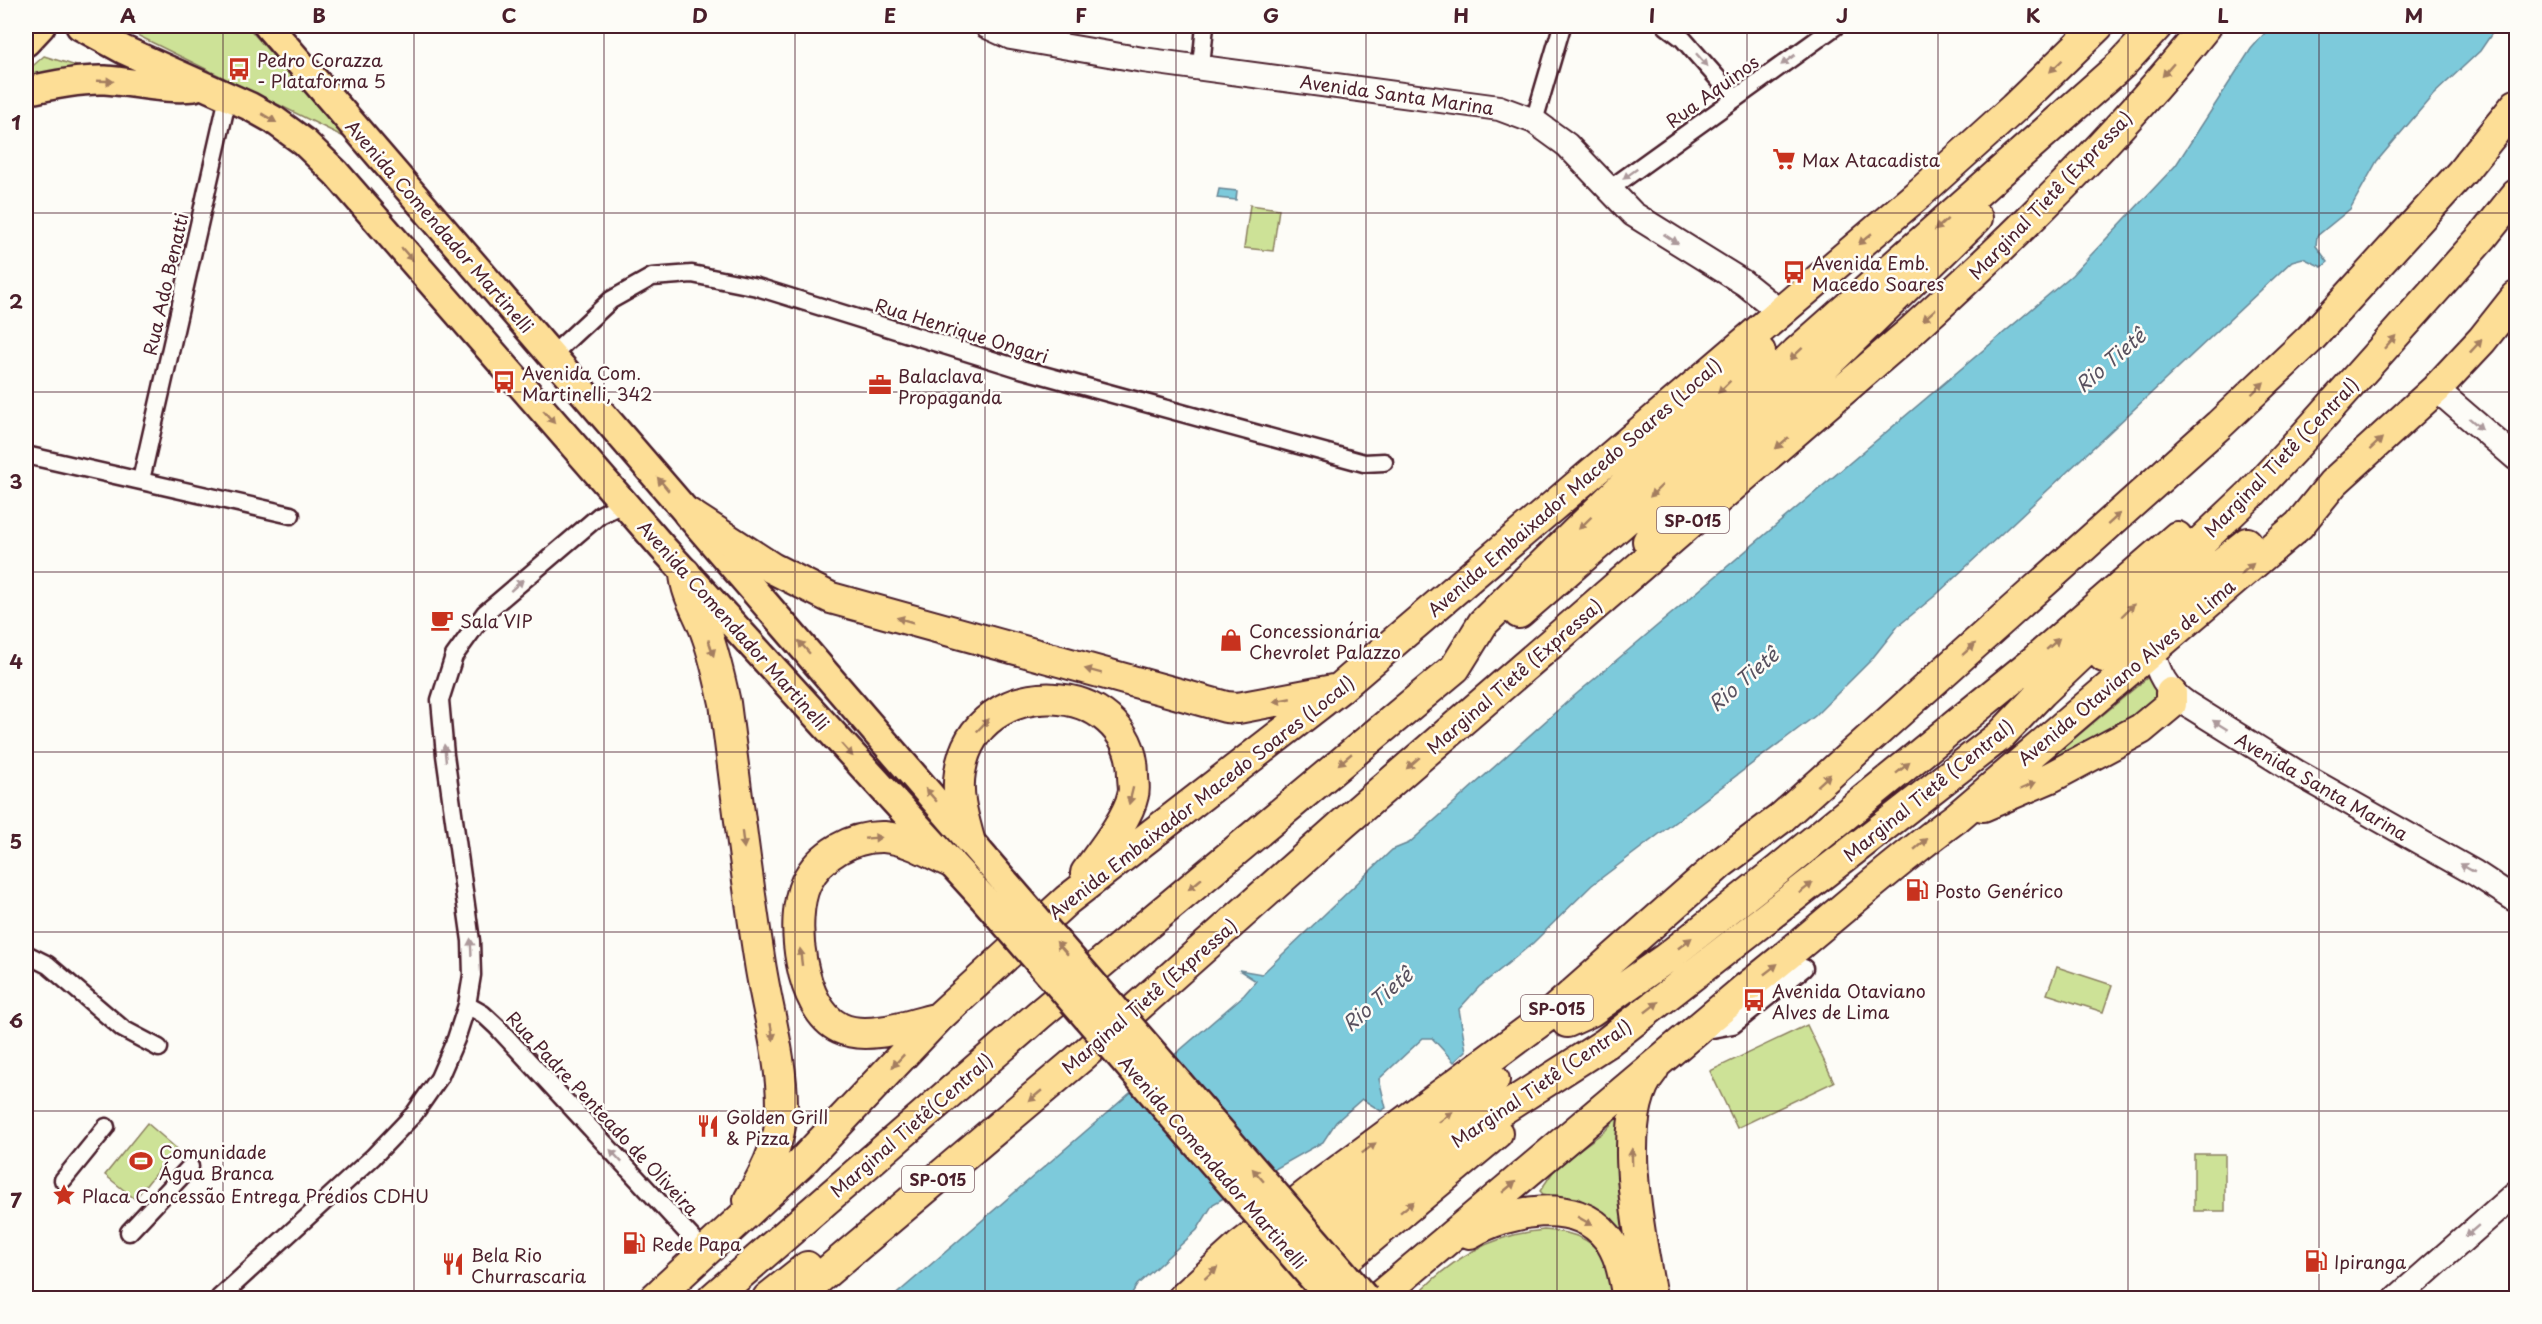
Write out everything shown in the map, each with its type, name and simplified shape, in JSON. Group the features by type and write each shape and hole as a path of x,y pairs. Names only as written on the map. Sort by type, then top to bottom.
{"highway":[{"name":"Avenida Embaixador Macedo Soares (Local)","path":"655,1299 800,1164 938,1018 1067,900 1339,689 1781,309 1921,192 2014,108 2098,26"},
{"path":"1455,668 1594,550 1797,352 2122,64 2157,26"},
{"name":"Marginal Tietê (Expressa)","path":"796,1299 1080,1058 1983,266 2121,124 2206,26"},
{"name":"SP-015","path":"1220,1299 1258,1265 1567,1022 1712,891 1780,819 2219,425 2310,339 2462,172 2517,105"},
{"path":"1621,583 1656,528 1709,473 1819,372 2045,152 2063,116"},
{"name":"Marginal Tietê (Central)","path":"1263,1299 1407,1175 1469,1131 1606,1043 2001,735 2042,692 2250,495 2351,386 2484,236 2517,195"},
{"name":"Avenida Otaviano Alves de Lima","path":"1389,1289 1693,1032 1797,949 1928,838 1956,818 2300,525 2333,483 2436,389 2482,340 2517,297"},
{"path":"1455,668 1483,623 1763,349 1781,309"},
{"path":"1567,1022 1591,1011 1665,959 1778,870 2034,661 2351,386"},
{"path":"2001,735 2289,510 2333,483"},
{"path":"689,514 772,568 831,598 1203,701 1238,708 1339,689"},
{"path":"685,573 686,586 707,634 725,703 759,958 778,1067 782,1108 772,1155 765,1174 735,1226"},
{"name":"Marginal Tietê(Central)","path":"783,1236 1040,1014 1455,668"},
{"path":"1956,818 2050,777 2142,729 2171,704 2171,693"},
{"path":"969,839 961,811 960,771 974,734 989,718 1012,703 1036,698 1061,700 1097,712 1116,725 1127,739 1133,761 1133,795 1116,831 1067,900"},
{"name":"SP-015","path":"1183,1299 1239,1247 1550,1014 1721,863 1780,819"},
{"path":"938,1018 882,1032 865,1032 840,1029 824,1017 812,998 803,971 799,934 800,902 806,882 822,862 842,845 868,837 886,837 906,842 948,861"},
{"path":"1299,1299 1606,1043"},
{"path":"1651,1299 1634,1188 1632,1146 1634,1124 1646,1078 1663,1058"},
{"path":"1389,1289 1431,1256 1480,1227 1509,1216 1538,1211 1560,1211 1577,1216 1606,1235 1615,1250 1628,1299"},
{"path":"768,1299 828,1250 885,1223"},
{"path":"690,1299 749,1249 783,1236"},
{"path":"713,1299 783,1236"}],"main road":[{"path":"26,42 41,26"},
{"name":"Avenida Comendador Martinelli","path":"80,26 124,50 274,120 304,142 336,173 685,573 948,861 995,891 1365,1299"},
{"name":"Avenida Comendador Martinelli","path":"268,26 969,839 995,891 1330,1299"},
{"path":"26,91 58,84 103,80 176,89 202,86"}],"street":[{"name":"Avenida Santa Marina","path":"987,26 1011,37 1143,60 1201,66 1499,108 1534,121 1567,145 1611,188 1633,214 1744,283 1781,309"},
{"path":"1201,66 1205,26"},
{"path":"1534,121 1562,26"},
{"path":"1666,26 1683,39 1735,98"},
{"name":"Rua Aquinos","path":"1611,188 1836,26"},
{"name":"Rua Ado Benatti","path":"141,480 228,97"},
{"name":"Rua Henrique Ongari","path":"552,355 611,300 652,277 692,274 757,287 1021,369 1364,463 1384,462"},
{"path":"2436,389 2517,458"},
{"path":"26,455 291,515"},
{"path":"219,1299 373,1157 414,1114 439,1078 456,1039 467,1005 472,975 471,941 445,755 440,700 454,656 485,614 600,515 624,503"},
{"name":"Avenida Santa Marina","path":"2152,649 2160,677 2171,693 2295,772 2475,873 2517,900"},
{"path":"26,954 48,965 123,1029 159,1048"},
{"path":"1693,1032 1733,1025 1804,968"},
{"name":"Rua Padre Penteado de Oliveira","path":"467,1005 483,1014 497,1027 705,1254"},
{"path":"63,1180 106,1127"},
{"path":"129,1232 190,1167"},
{"path":"2399,1298 2517,1193"}],"green space":[{"path":"123,26 247,26 344,137 135,34"},
{"path":"44,56 99,73 26,85 26,72"},
{"path":"1250,205 1279,209 1273,251 1244,248"},
{"path":"2147,678 2154,679 2157,687 2157,705 2051,761 2050,759"},
{"path":"2057,967 2112,985 2103,1012 2047,994"},
{"path":"1807,1025 1834,1082 1737,1128 1710,1071"},
{"path":"1632,1101 1644,1298 1607,1217 1578,1198 1553,1196 1540,1191 1557,1166 1605,1131"},
{"name":"Comunidade Água Branca","path":"147,1123 176,1148 135,1199 105,1175"},
{"path":"2194,1154 2225,1154 2225,1211 2194,1211"},
{"path":"1544,1230 1575,1235 1586,1240 1595,1248 1606,1268 1612,1298 1414,1298 1442,1272 1473,1251 1506,1237"}],"water":[{"name":"Rio Tietê","path":"2271,26 2497,26 2480,51 2433,95 2377,161 2350,209 2317,236 2316,246 2328,262 2322,267 2303,258 2292,261 1936,595 1898,626 1871,660 1815,716 1592,885 1533,943 1479,987 1459,1009 1466,1051 1454,1062 1432,1038 1423,1038 1379,1079 1386,1108 1381,1111 1362,1099 1336,1122 1323,1142 1213,1204 1197,1230 1137,1285 1129,1298 892,1298 1244,995 1256,981 1239,970 1262,974 1392,850 1409,843 1567,702 2072,275 2176,165 2251,49"},
{"path":"1219,189 1237,191 1236,200 1217,198"}],"place":[{"name":"Pedro Corazza - Plataforma 5","path":"239,69"},
{"name":"Max Atacadista","path":"1784,159"},
{"name":"Avenida Emb. Macedo Soares","path":"1794,272"},
{"name":"Avenida Com. Martinelli, 342","path":"504,382"},
{"name":"Balaclava Propaganda","path":"880,385"},
{"name":"Sala VIP","path":"442,620"},
{"name":"Concessionária Chevrolet Palazzo","path":"1231,640"},
{"name":"Posto Genérico","path":"1917,890"},
{"name":"Avenida Otaviano Alves de Lima","path":"1754,1000"},
{"name":"Golden Grill & Pizza","path":"708,1126"},
{"name":"Comunidade Água Branca","path":"141,1161"},
{"name":"Placa Concessão Entrega Prédios CDHU","path":"64,1195"},
{"name":"Rede Papa","path":"634,1243"},
{"name":"Ipiranga","path":"2316,1261"},
{"name":"Bela Rio Churrascaria","path":"453,1264"}]}
